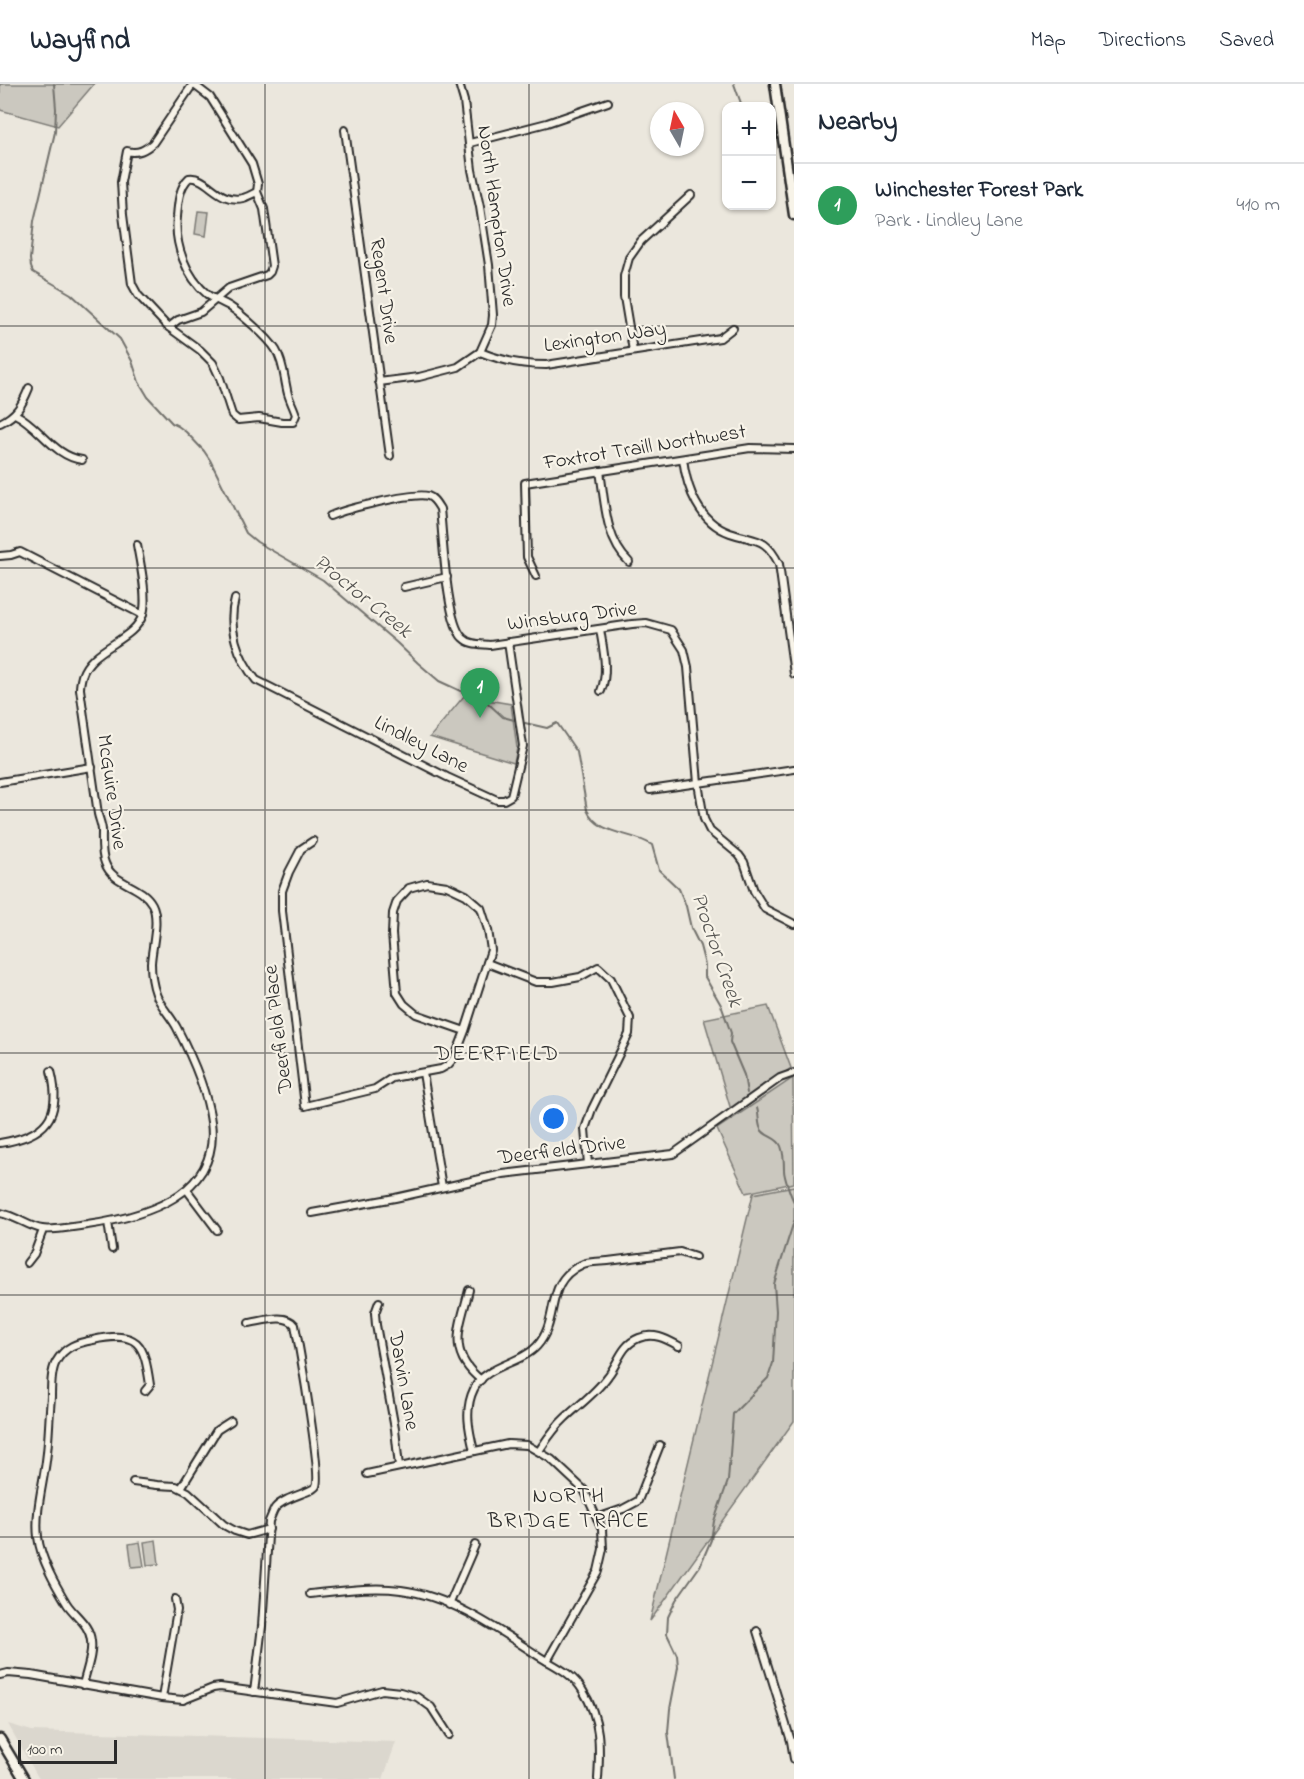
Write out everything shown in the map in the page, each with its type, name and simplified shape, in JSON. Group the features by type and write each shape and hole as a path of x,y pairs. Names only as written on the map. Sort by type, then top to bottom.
{"street":[{"path":"169,327 178,320 201,312 216,299 229,288 267,275 272,266 264,209 257,192 258,184 252,164 210,97 193,84 147,149 138,153 127,151 121,182 132,284 138,295 169,327 200,350 213,363 232,415 238,420 259,418 293,422 296,415 276,349 230,306 216,299 209,295 192,276 179,249 176,236 183,188 187,180 192,177 230,198 242,198 257,192"},
{"name":"North Hampton Drive","path":"459,84 464,101 472,170 489,265 493,315 489,334 480,352"},
{"path":"775,84 794,215"},
{"path":"470,143 547,123 608,102"},
{"name":"Regent Drive","path":"345,130 390,456"},
{"path":"633,351 624,297 624,276 629,258 641,241 691,195"},
{"name":"Lexington Way","path":"480,352 518,364 546,365 720,338 733,328"},
{"path":"379,382 419,377 458,367 480,352"},
{"path":"0,423 15,414 22,405 29,388"},
{"path":"15,414 27,420 58,450 70,458 82,460"},
{"name":"Foxtrot Traill Northwest","path":"536,576 527,557 525,483 758,447 794,449"},
{"path":"683,459 691,494 711,523 729,533 758,540 772,549 779,564 794,674"},
{"path":"600,471 610,533 615,545 629,562"},
{"name":"Winsburg Drive","path":"330,516 342,511 403,498 430,496 440,509 450,608 456,627 463,639 476,644 490,645 646,623 671,630 684,650 688,667 698,783 704,819 715,836 739,855 744,862 757,897 765,909 794,924"},
{"path":"0,556 20,552 143,615 145,602 137,545"},
{"path":"404,587 447,577"},
{"name":"Lindley Lane","path":"235,599 231,611 232,629 240,653 249,672 256,680 497,800 504,800 511,796 523,746 508,642"},
{"name":"McGuire Drive","path":"43,1230 108,1222 148,1211 187,1190 203,1172 211,1151 211,1123 199,1076 176,1026 157,998 152,981 151,961 155,925 152,904 140,891 112,874 105,863 102,829 80,690 82,674 94,658 129,633 143,615"},
{"path":"600,629 605,672 605,682 601,691"},
{"path":"0,782 92,767"},
{"path":"650,790 794,769"},
{"name":"Deerfield Place","path":"314,841 301,849 282,891 282,911 304,1106 375,1089 392,1078 441,1069 455,1057 465,1030 488,963 491,950 481,908 466,895 447,886 427,883 409,888 397,901 393,913 392,934 397,993 404,1005 416,1014 465,1030"},
{"path":"488,963 536,982 552,982 580,977 598,967 611,979 630,1018 629,1034 592,1109 585,1129 588,1164"},
{"path":"0,1143 32,1135 47,1122 55,1098 51,1071"},
{"path":"423,1073 442,1187"},
{"name":"Deerfield Drive","path":"312,1213 395,1198 503,1174 673,1154 780,1078 794,1073"},
{"path":"187,1190 217,1230"},
{"path":"0,1213 11,1215 43,1230 34,1254 27,1263"},
{"path":"108,1222 112,1249"},
{"path":"474,1451 469,1429 468,1408 475,1387 487,1374 536,1347 548,1330 557,1287 564,1277 582,1264 680,1252 695,1257"},
{"path":"469,1290 458,1330 459,1350 469,1370 481,1380"},
{"name":"Darvin Lane","path":"379,1302 375,1313 376,1325 395,1429 399,1467"},
{"path":"249,1323 286,1318 296,1325 318,1480 312,1490 291,1496 275,1508 269,1521 262,1626 254,1692"},
{"path":"539,1451 564,1418 596,1393 610,1374 623,1349 637,1338 648,1335 664,1338 679,1346"},
{"path":"83,1685 92,1641 89,1631 68,1605 47,1568 38,1538 38,1518 47,1458 54,1364 63,1352 74,1344 99,1338 126,1337 135,1340 143,1349 150,1385 145,1391"},
{"path":"181,1488 217,1430 231,1421"},
{"path":"367,1474 507,1444 527,1445 551,1459 584,1490 602,1529 603,1549 598,1571 547,1661"},
{"path":"597,1518 638,1501 660,1445"},
{"path":"133,1482 181,1488 224,1525 235,1531 247,1535 269,1529"},
{"path":"449,1605 475,1545"},
{"path":"310,1594 373,1589 423,1594 499,1631 561,1668 576,1680 593,1710 599,1736 598,1779"},
{"path":"162,1698 177,1610 175,1599"},
{"path":"757,1632 791,1741 794,1759"},
{"path":"0,1675 31,1676 183,1700 220,1687 338,1703 382,1690 400,1692 417,1697 431,1707 449,1735"},
{"path":"0,1739 21,1776"}],"shaded area":[{"path":"0,84 94,84 58,126 0,110"},
{"path":"198,211 209,212 206,236 195,234"},
{"path":"464,696 511,704 517,748 514,763 430,737"},
{"path":"768,1006 791,1068 731,1110 704,1019"},
{"path":"793,1078 794,1183 746,1193 717,1129"},
{"path":"794,1186 794,1421 650,1621 753,1194"},
{"path":"156,1540 159,1564 147,1565 144,1542"},
{"path":"140,1542 144,1566 132,1567 129,1544"},
{"path":"8,1724 32,1731 396,1742 383,1779 39,1779"}],"waterway":[{"name":"Proctor Creek","path":"54,84 55,132 34,221 30,259 33,272 71,294 120,339 148,397 172,423 186,432 210,460 246,533 257,542 323,580 439,681 467,694 480,696 503,717 514,720"},
{"path":"734,84 741,102"},
{"name":"Proctor Creek","path":"525,723 547,728 557,723 577,752 587,810 592,818 607,829 635,837 652,845 659,870 679,889 691,928 700,946 705,965 705,977 721,1005 731,1033 730,1042 744,1075 747,1093"},
{"name":"Proctor Creek","path":"757,1108 759,1125 762,1130 781,1146 785,1177 794,1202"},
{"name":"Proctor Creek","path":"674,1779 668,1732 678,1667 677,1655 667,1634 668,1617 676,1600 700,1566 711,1540 714,1521 728,1481 733,1414 768,1378 773,1363 776,1311 774,1284 794,1221"}],"place":[{"name":"Winchester Forest Park","path":"480,718"}],"district":[{"name":"DEERFIELD","path":"497,1055"},
{"name":"NORTH BRIDGE TRACE","path":"569,1510"}]}
